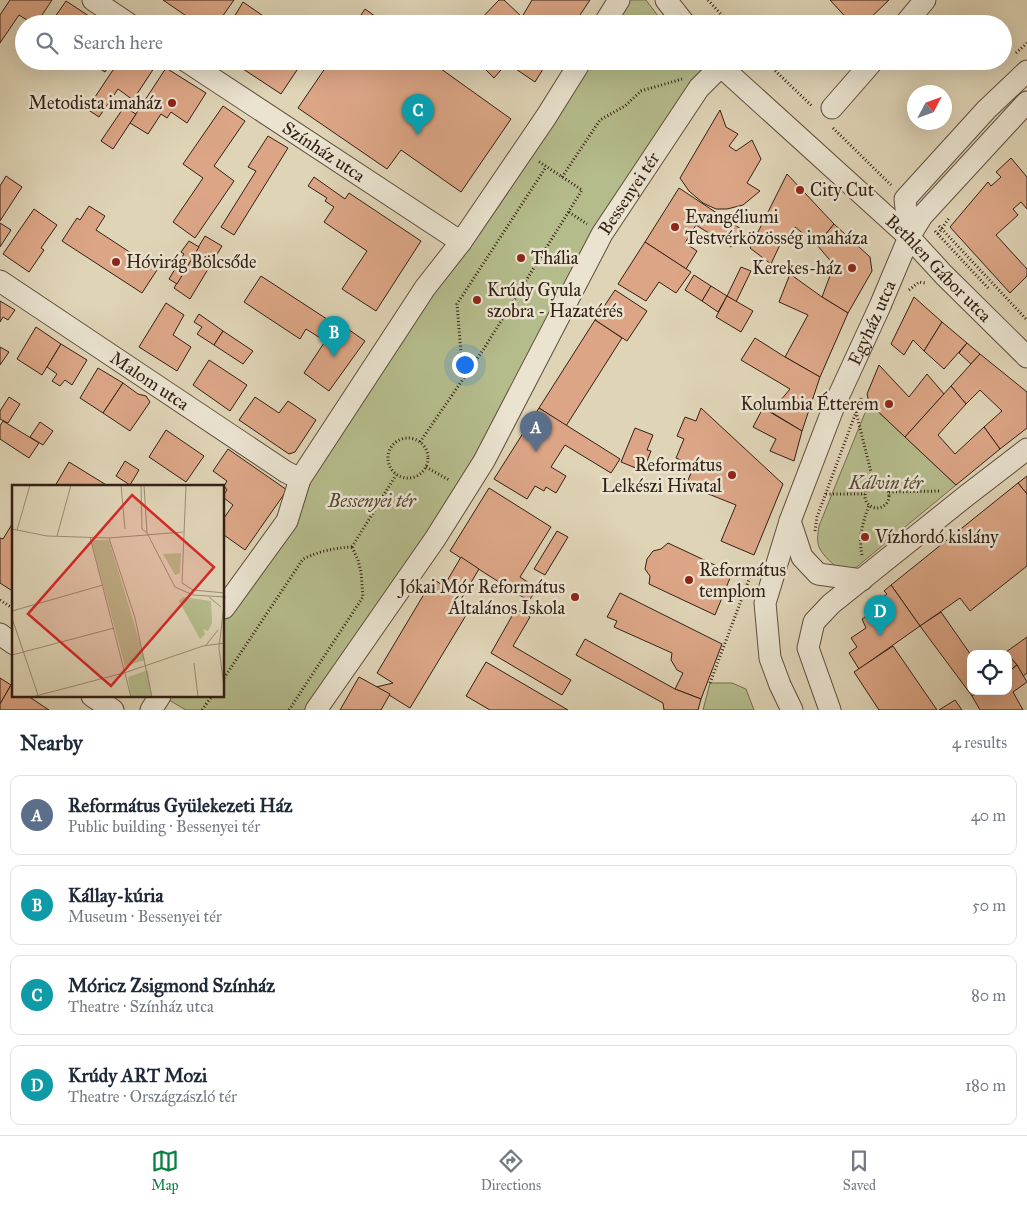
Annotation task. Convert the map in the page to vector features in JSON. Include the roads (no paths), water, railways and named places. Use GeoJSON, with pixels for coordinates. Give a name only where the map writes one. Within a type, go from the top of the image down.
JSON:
{"type":"FeatureCollection","features":[{"type":"Feature","properties":{"kind":"street"},"geometry":{"type":"LineString","coordinates":[[93,0],[116,15]]}},
{"type":"Feature","properties":{"kind":"street"},"geometry":{"type":"LineString","coordinates":[[610,15],[619,0]]}},
{"type":"Feature","properties":{"kind":"street"},"geometry":{"type":"LineString","coordinates":[[666,0],[678,15]]}},
{"type":"Feature","properties":{"kind":"street"},"geometry":{"type":"LineString","coordinates":[[912,15],[925,0]]}},
{"type":"Feature","properties":{"kind":"street","name":"Színház utca"},"geometry":{"type":"LineString","coordinates":[[200,70],[461,242]]}},
{"type":"Feature","properties":{"kind":"street"},"geometry":{"type":"LineString","coordinates":[[225,607],[287,521],[300,479],[425,288],[461,242],[575,70]]}},
{"type":"Feature","properties":{"kind":"street","name":"Bessenyei tér"},"geometry":{"type":"LineString","coordinates":[[316,710],[435,539],[484,461],[602,234],[712,70]]}},
{"type":"Feature","properties":{"kind":"street","name":"Bethlen Gábor utca"},"geometry":{"type":"LineString","coordinates":[[724,70],[909,237],[1027,357]]}},
{"type":"Feature","properties":{"kind":"street"},"geometry":{"type":"LineString","coordinates":[[832,108],[865,70]]}},
{"type":"Feature","properties":{"kind":"street","name":"Egyház utca"},"geometry":{"type":"LineString","coordinates":[[909,237],[905,199],[986,110],[1027,71]]}},
{"type":"Feature","properties":{"kind":"street","name":"Egyház utca"},"geometry":{"type":"LineString","coordinates":[[790,521],[834,406],[909,237],[929,219],[1027,102]]}},
{"type":"Feature","properties":{"kind":"street","name":"Malom utca"},"geometry":{"type":"LineString","coordinates":[[0,280],[300,479]]}},
{"type":"Feature","properties":{"kind":"street"},"geometry":{"type":"LineString","coordinates":[[830,710],[808,648],[814,622],[862,570],[957,494],[1027,449]]}},
{"type":"Feature","properties":{"kind":"street"},"geometry":{"type":"LineString","coordinates":[[790,521],[802,557],[818,574],[862,570]]}},
{"type":"Feature","properties":{"kind":"street"},"geometry":{"type":"LineString","coordinates":[[790,521],[765,603],[770,658],[792,710]]}},
{"type":"Feature","properties":{"kind":"street"},"geometry":{"type":"LineString","coordinates":[[0,634],[12,643]]}},
{"type":"Feature","properties":{"kind":"street"},"geometry":{"type":"LineString","coordinates":[[95,698],[113,710]]}},
{"type":"Feature","properties":{"kind":"street"},"geometry":{"type":"LineString","coordinates":[[151,710],[159,698]]}},
{"type":"Feature","properties":{"kind":"place","name":"Metodista imaház"},"geometry":{"type":"Point","coordinates":[172,103]}},
{"type":"Feature","properties":{"kind":"place","name":"Móricz Zsigmond Színház"},"geometry":{"type":"Point","coordinates":[418,135]}},
{"type":"Feature","properties":{"kind":"place","name":"City Cut"},"geometry":{"type":"Point","coordinates":[800,190]}},
{"type":"Feature","properties":{"kind":"place","name":"Evangéliumi Testvérközösség imaháza"},"geometry":{"type":"Point","coordinates":[675,227]}},
{"type":"Feature","properties":{"kind":"place","name":"Thália"},"geometry":{"type":"Point","coordinates":[521,258]}},
{"type":"Feature","properties":{"kind":"place","name":"Hóvirág Bölcsőde"},"geometry":{"type":"Point","coordinates":[116,262]}},
{"type":"Feature","properties":{"kind":"place","name":"Kerekes-ház"},"geometry":{"type":"Point","coordinates":[852,268]}},
{"type":"Feature","properties":{"kind":"place","name":"Krúdy Gyula szobra - Hazatérés"},"geometry":{"type":"Point","coordinates":[477,300]}},
{"type":"Feature","properties":{"kind":"place","name":"Kállay-kúria"},"geometry":{"type":"Point","coordinates":[334,357]}},
{"type":"Feature","properties":{"kind":"place","name":"Kolumbia Étterem"},"geometry":{"type":"Point","coordinates":[889,404]}},
{"type":"Feature","properties":{"kind":"place","name":"Református Gyülekezeti Ház"},"geometry":{"type":"Point","coordinates":[536,452]}},
{"type":"Feature","properties":{"kind":"place","name":"Református Lelkészi Hivatal"},"geometry":{"type":"Point","coordinates":[732,475]}},
{"type":"Feature","properties":{"kind":"place","name":"Vízhordó kislány"},"geometry":{"type":"Point","coordinates":[865,537]}},
{"type":"Feature","properties":{"kind":"place","name":"Református templom"},"geometry":{"type":"Point","coordinates":[689,580]}},
{"type":"Feature","properties":{"kind":"place","name":"Jókai Mór Református Általános Iskola"},"geometry":{"type":"Point","coordinates":[575,597]}},
{"type":"Feature","properties":{"kind":"place","name":"Krúdy ART Mozi"},"geometry":{"type":"Point","coordinates":[880,636]}},
{"type":"Feature","properties":{"kind":"park label","name":"Kálvin tér"},"geometry":{"type":"Point","coordinates":[886,483]}}]}
